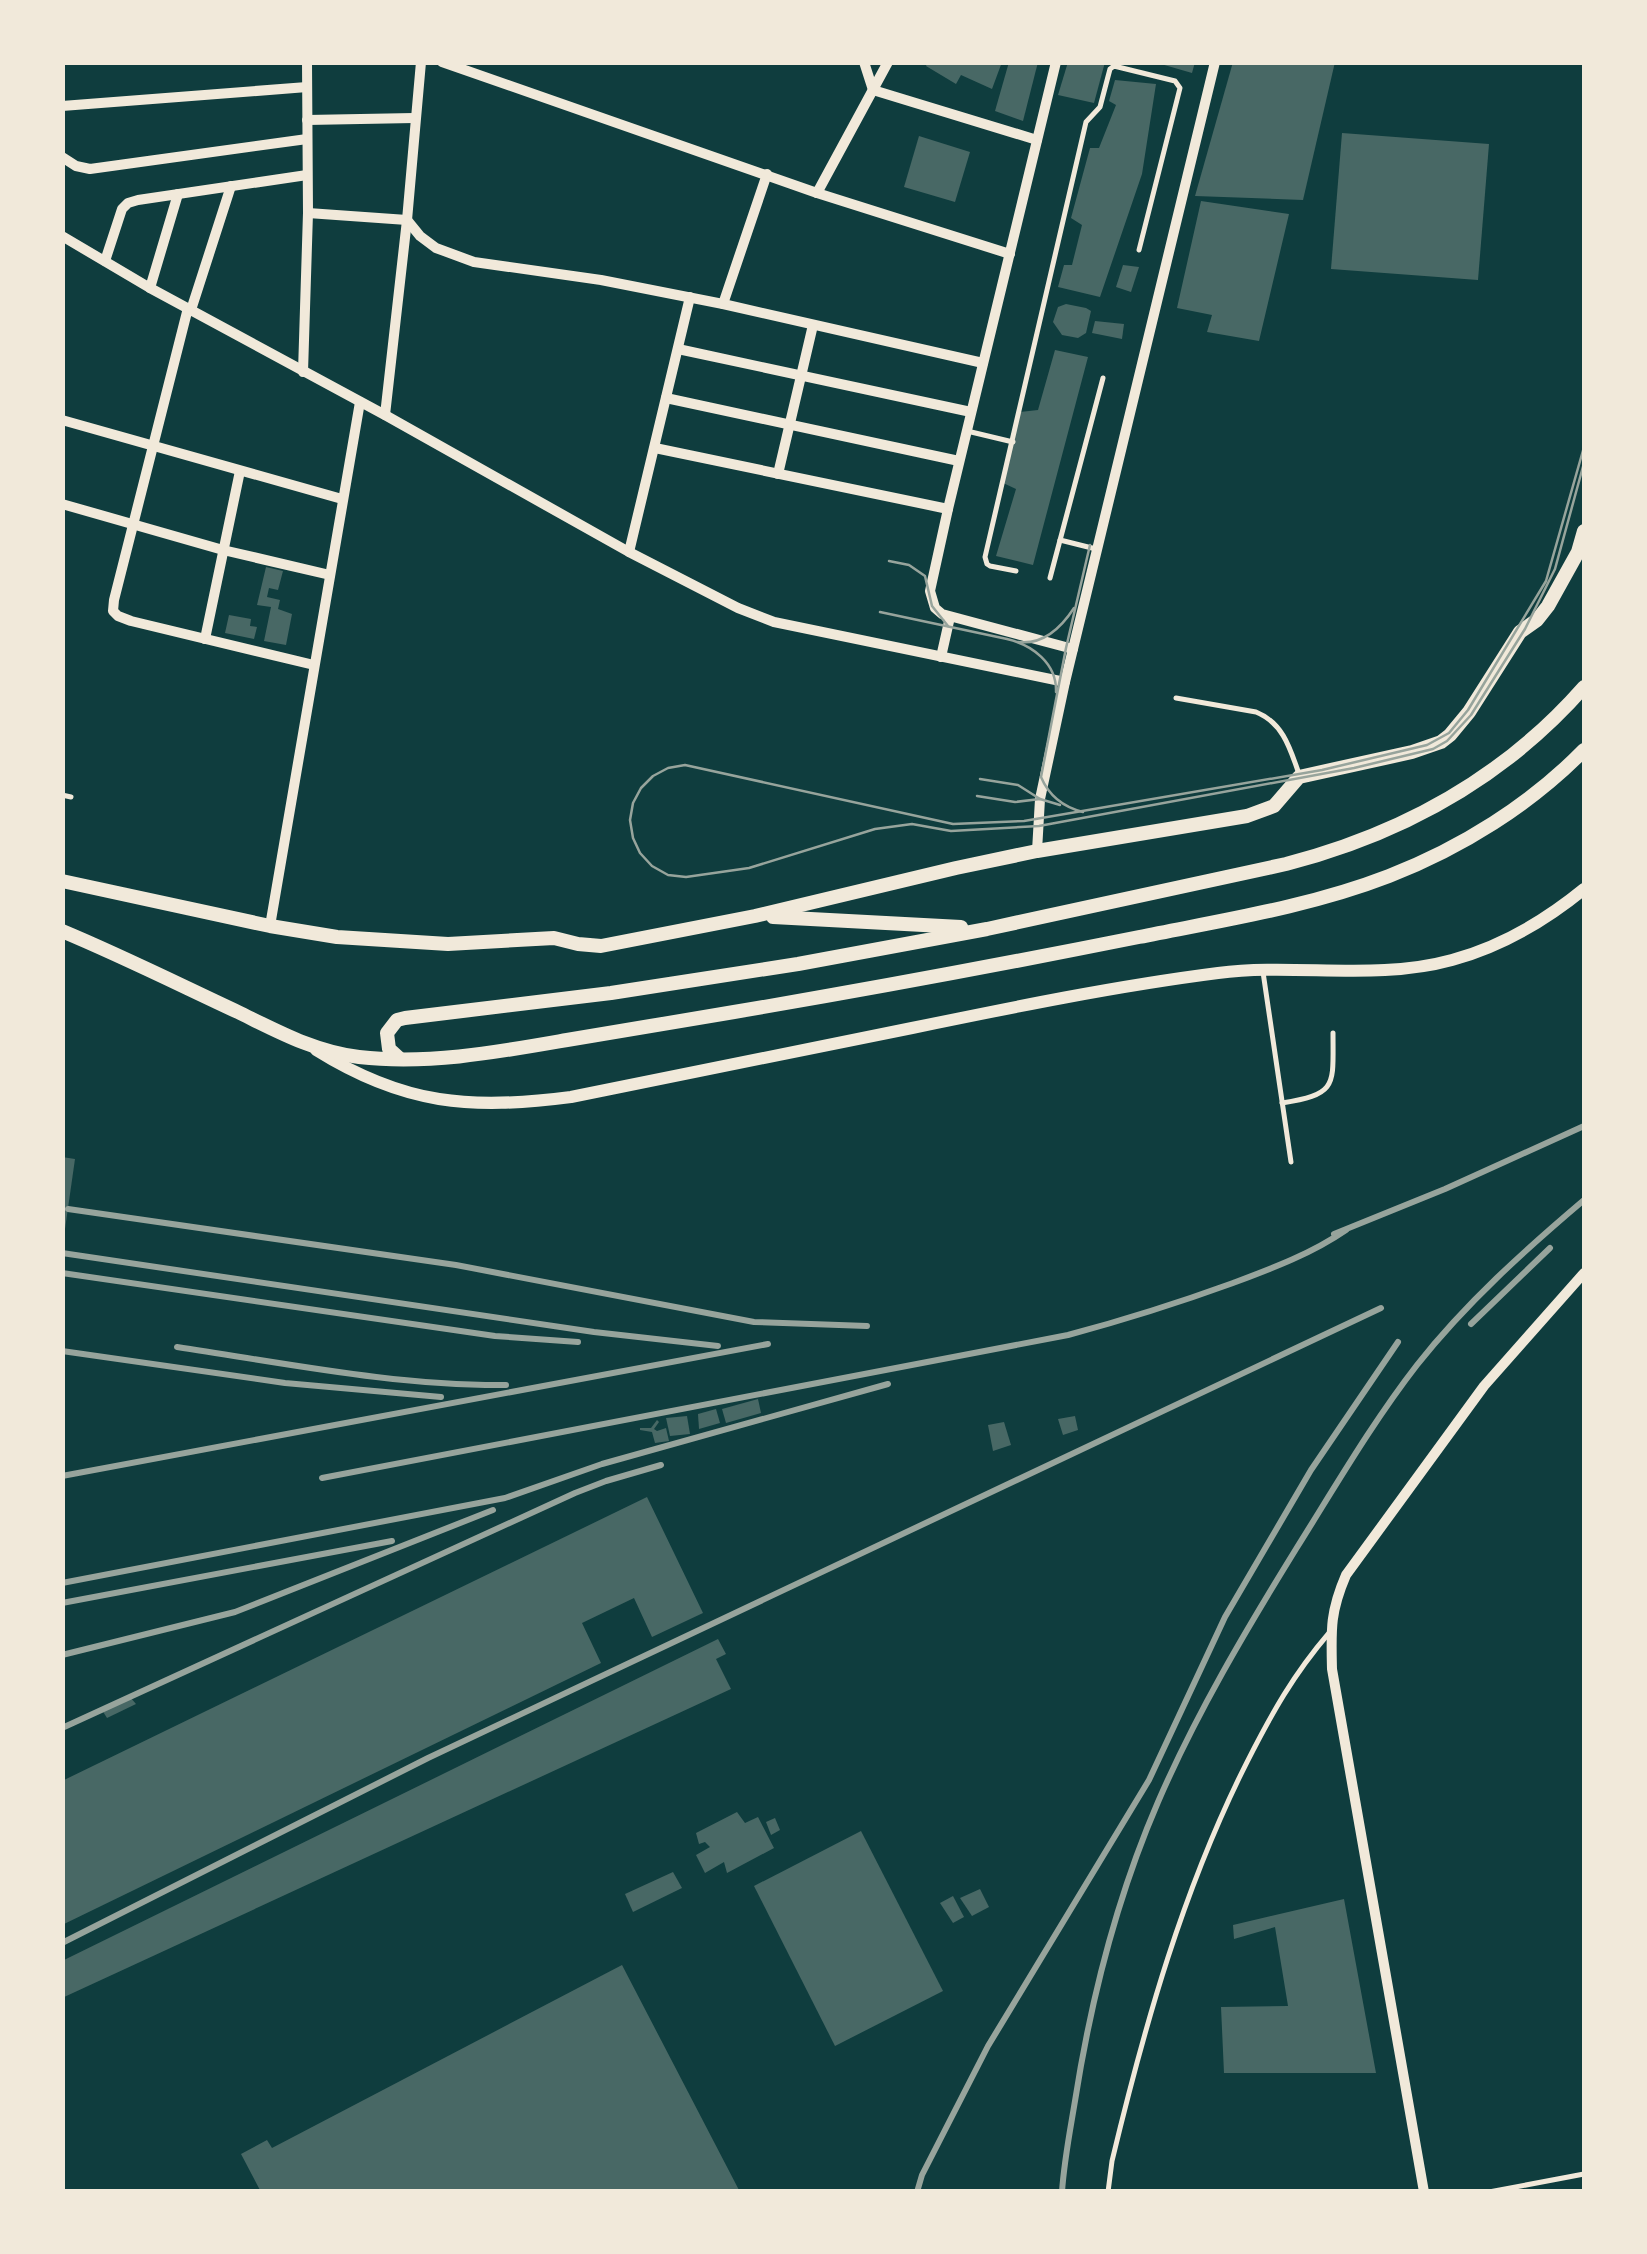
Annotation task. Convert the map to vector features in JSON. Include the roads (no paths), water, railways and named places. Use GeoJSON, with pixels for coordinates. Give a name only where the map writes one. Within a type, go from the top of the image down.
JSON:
{"type":"FeatureCollection","features":[{"type":"Feature","properties":{"kind":"main road"},"geometry":{"type":"LineString","coordinates":[[62,881],[270,926],[374,941],[448,944],[554,938],[602,946],[756,916],[1037,851],[1247,816],[1274,806],[1299,777],[1412,752],[1450,735],[1520,632],[1548,606],[1578,552],[1584,531]]}},
{"type":"Feature","properties":{"kind":"main road"},"geometry":{"type":"LineString","coordinates":[[402,1060],[389,1050],[386,1042],[390,1026],[405,1018],[798,964],[987,929],[1330,853],[1430,811],[1491,773],[1546,727],[1584,687]]}},
{"type":"Feature","properties":{"kind":"main road"},"geometry":{"type":"LineString","coordinates":[[62,931],[331,1052],[402,1060],[514,1050],[954,975],[1306,902],[1390,876],[1470,837],[1544,787],[1584,750]]}},
{"type":"Feature","properties":{"kind":"main road"},"geometry":{"type":"LineString","coordinates":[[756,916],[987,929]]}},
{"type":"Feature","properties":{"kind":"street"},"geometry":{"type":"LineString","coordinates":[[303,372],[308,214],[306,62]]}},
{"type":"Feature","properties":{"kind":"street"},"geometry":{"type":"LineString","coordinates":[[385,415],[420,62]]}},
{"type":"Feature","properties":{"kind":"street"},"geometry":{"type":"LineString","coordinates":[[442,62],[816,193],[1010,254]]}},
{"type":"Feature","properties":{"kind":"street"},"geometry":{"type":"LineString","coordinates":[[864,62],[874,90]]}},
{"type":"Feature","properties":{"kind":"street"},"geometry":{"type":"LineString","coordinates":[[816,193],[888,62]]}},
{"type":"Feature","properties":{"kind":"street"},"geometry":{"type":"LineString","coordinates":[[1056,62],[930,592],[935,608],[950,617],[1072,650]]}},
{"type":"Feature","properties":{"kind":"street"},"geometry":{"type":"LineString","coordinates":[[1037,851],[1040,799],[1072,650],[1215,62]]}},
{"type":"Feature","properties":{"kind":"street"},"geometry":{"type":"LineString","coordinates":[[62,106],[306,86]]}},
{"type":"Feature","properties":{"kind":"street"},"geometry":{"type":"LineString","coordinates":[[874,90],[1037,140]]}},
{"type":"Feature","properties":{"kind":"street"},"geometry":{"type":"LineString","coordinates":[[307,120],[414,118]]}},
{"type":"Feature","properties":{"kind":"street"},"geometry":{"type":"LineString","coordinates":[[62,156],[76,166],[90,169],[307,139]]}},
{"type":"Feature","properties":{"kind":"street"},"geometry":{"type":"LineString","coordinates":[[724,304],[767,174]]}},
{"type":"Feature","properties":{"kind":"street"},"geometry":{"type":"LineString","coordinates":[[104,261],[122,209],[128,203],[308,175]]}},
{"type":"Feature","properties":{"kind":"street"},"geometry":{"type":"LineString","coordinates":[[231,186],[190,309],[113,611],[132,621],[314,665]]}},
{"type":"Feature","properties":{"kind":"street"},"geometry":{"type":"LineString","coordinates":[[150,288],[178,194]]}},
{"type":"Feature","properties":{"kind":"street"},"geometry":{"type":"LineString","coordinates":[[308,214],[407,220],[436,248],[474,262],[601,280],[724,304],[983,363]]}},
{"type":"Feature","properties":{"kind":"street"},"geometry":{"type":"LineString","coordinates":[[62,236],[150,288],[738,608],[774,622],[1065,682]]}},
{"type":"Feature","properties":{"kind":"street"},"geometry":{"type":"LineString","coordinates":[[630,552],[690,298]]}},
{"type":"Feature","properties":{"kind":"street"},"geometry":{"type":"LineString","coordinates":[[778,474],[813,325]]}},
{"type":"Feature","properties":{"kind":"street"},"geometry":{"type":"LineString","coordinates":[[678,350],[972,412]]}},
{"type":"Feature","properties":{"kind":"street"},"geometry":{"type":"LineString","coordinates":[[666,398],[959,461]]}},
{"type":"Feature","properties":{"kind":"street"},"geometry":{"type":"LineString","coordinates":[[270,926],[360,402]]}},
{"type":"Feature","properties":{"kind":"street"},"geometry":{"type":"LineString","coordinates":[[62,420],[342,499]]}},
{"type":"Feature","properties":{"kind":"street"},"geometry":{"type":"LineString","coordinates":[[655,448],[948,510]]}},
{"type":"Feature","properties":{"kind":"street"},"geometry":{"type":"LineString","coordinates":[[204,639],[240,471]]}},
{"type":"Feature","properties":{"kind":"street"},"geometry":{"type":"LineString","coordinates":[[62,504],[223,550],[330,575]]}},
{"type":"Feature","properties":{"kind":"street"},"geometry":{"type":"LineString","coordinates":[[942,657],[950,617]]}},
{"type":"Feature","properties":{"kind":"street"},"geometry":{"type":"LineString","coordinates":[[306,1044],[360,1075],[404,1092],[449,1102],[508,1104],[571,1097],[1016,1006],[1219,972],[1393,970],[1451,960],[1506,940],[1562,907],[1584,889]]}},
{"type":"Feature","properties":{"kind":"street"},"geometry":{"type":"LineString","coordinates":[[1424,2192],[1332,1670],[1335,1600],[1346,1575],[1484,1386],[1584,1273]]}},
{"type":"Feature","properties":{"kind":"lane"},"geometry":{"type":"LineString","coordinates":[[1016,571],[990,566],[985,560],[1086,122],[1100,107],[1114,66],[1174,80],[1180,88],[1139,250]]}},
{"type":"Feature","properties":{"kind":"lane"},"geometry":{"type":"LineString","coordinates":[[1050,578],[1103,378]]}},
{"type":"Feature","properties":{"kind":"lane"},"geometry":{"type":"LineString","coordinates":[[967,431],[1012,442]]}},
{"type":"Feature","properties":{"kind":"lane"},"geometry":{"type":"LineString","coordinates":[[1060,540],[1098,550]]}},
{"type":"Feature","properties":{"kind":"lane"},"geometry":{"type":"LineString","coordinates":[[1176,698],[1256,712],[1274,721],[1286,737],[1299,777]]}},
{"type":"Feature","properties":{"kind":"lane"},"geometry":{"type":"LineString","coordinates":[[62,795],[71,797]]}},
{"type":"Feature","properties":{"kind":"lane"},"geometry":{"type":"LineString","coordinates":[[1262,969],[1291,1162]]}},
{"type":"Feature","properties":{"kind":"lane"},"geometry":{"type":"LineString","coordinates":[[1282,1103],[1314,1098],[1325,1090],[1333,1075],[1333,1033]]}},
{"type":"Feature","properties":{"kind":"lane"},"geometry":{"type":"LineString","coordinates":[[1108,2192],[1115,2149],[1160,1976],[1208,1844],[1278,1700],[1331,1631]]}},
{"type":"Feature","properties":{"kind":"lane"},"geometry":{"type":"LineString","coordinates":[[1489,2192],[1584,2174]]}},
{"type":"Feature","properties":{"kind":"tram line"},"geometry":{"type":"LineString","coordinates":[[1584,447],[1546,581],[1468,710],[1449,733],[1427,745],[1322,770],[1024,821],[953,824],[685,765],[668,768],[641,788],[630,820],[633,838],[652,866],[668,875],[686,877],[749,868],[875,829],[912,824],[951,831],[1039,826],[1354,768],[1433,749],[1447,741],[1471,715],[1525,629],[1555,569],[1584,463]]}},
{"type":"Feature","properties":{"kind":"tram line"},"geometry":{"type":"LineString","coordinates":[[1083,812],[1058,800],[1041,777],[1090,545]]}},
{"type":"Feature","properties":{"kind":"tram line"},"geometry":{"type":"LineString","coordinates":[[889,561],[909,565],[925,576],[932,606],[948,626]]}},
{"type":"Feature","properties":{"kind":"tram line"},"geometry":{"type":"LineString","coordinates":[[1018,642],[1035,641],[1050,634],[1074,608]]}},
{"type":"Feature","properties":{"kind":"tram line"},"geometry":{"type":"LineString","coordinates":[[880,612],[1025,646],[1048,664],[1056,692]]}},
{"type":"Feature","properties":{"kind":"tram line"},"geometry":{"type":"LineString","coordinates":[[980,779],[1018,785],[1040,799]]}},
{"type":"Feature","properties":{"kind":"tram line"},"geometry":{"type":"LineString","coordinates":[[977,796],[1015,802],[1040,799],[1060,805]]}},
{"type":"Feature","properties":{"kind":"railway"},"geometry":{"type":"LineString","coordinates":[[1334,1234],[1584,1126]]}},
{"type":"Feature","properties":{"kind":"railway"},"geometry":{"type":"LineString","coordinates":[[1062,2192],[1089,2025],[1118,1911],[1158,1802],[1205,1705],[1340,1479],[1417,1365],[1497,1278],[1584,1200]]}},
{"type":"Feature","properties":{"kind":"railway"},"geometry":{"type":"LineString","coordinates":[[68,1209],[456,1265],[754,1322],[867,1326]]}},
{"type":"Feature","properties":{"kind":"railway"},"geometry":{"type":"LineString","coordinates":[[322,1478],[1068,1335],[1248,1277],[1305,1253],[1346,1230]]}},
{"type":"Feature","properties":{"kind":"railway"},"geometry":{"type":"LineString","coordinates":[[1471,1324],[1550,1248]]}},
{"type":"Feature","properties":{"kind":"railway"},"geometry":{"type":"LineString","coordinates":[[62,1253],[594,1332],[718,1346]]}},
{"type":"Feature","properties":{"kind":"railway"},"geometry":{"type":"LineString","coordinates":[[62,1273],[495,1336],[578,1342]]}},
{"type":"Feature","properties":{"kind":"railway"},"geometry":{"type":"LineString","coordinates":[[62,1943],[428,1758],[1381,1308]]}},
{"type":"Feature","properties":{"kind":"railway"},"geometry":{"type":"LineString","coordinates":[[917,2192],[988,2046],[1149,1780],[1225,1617],[1311,1470],[1398,1342]]}},
{"type":"Feature","properties":{"kind":"railway"},"geometry":{"type":"LineString","coordinates":[[62,1476],[768,1344]]}},
{"type":"Feature","properties":{"kind":"railway"},"geometry":{"type":"LineString","coordinates":[[177,1347],[382,1378],[506,1385]]}},
{"type":"Feature","properties":{"kind":"railway"},"geometry":{"type":"LineString","coordinates":[[62,1351],[285,1383],[441,1397]]}},
{"type":"Feature","properties":{"kind":"railway"},"geometry":{"type":"LineString","coordinates":[[62,1583],[505,1498],[602,1464],[888,1384]]}},
{"type":"Feature","properties":{"kind":"railway"},"geometry":{"type":"LineString","coordinates":[[62,1728],[575,1493],[661,1465]]}},
{"type":"Feature","properties":{"kind":"railway"},"geometry":{"type":"LineString","coordinates":[[62,1655],[235,1612],[493,1510]]}},
{"type":"Feature","properties":{"kind":"railway"},"geometry":{"type":"LineString","coordinates":[[62,1603],[392,1541]]}}]}
